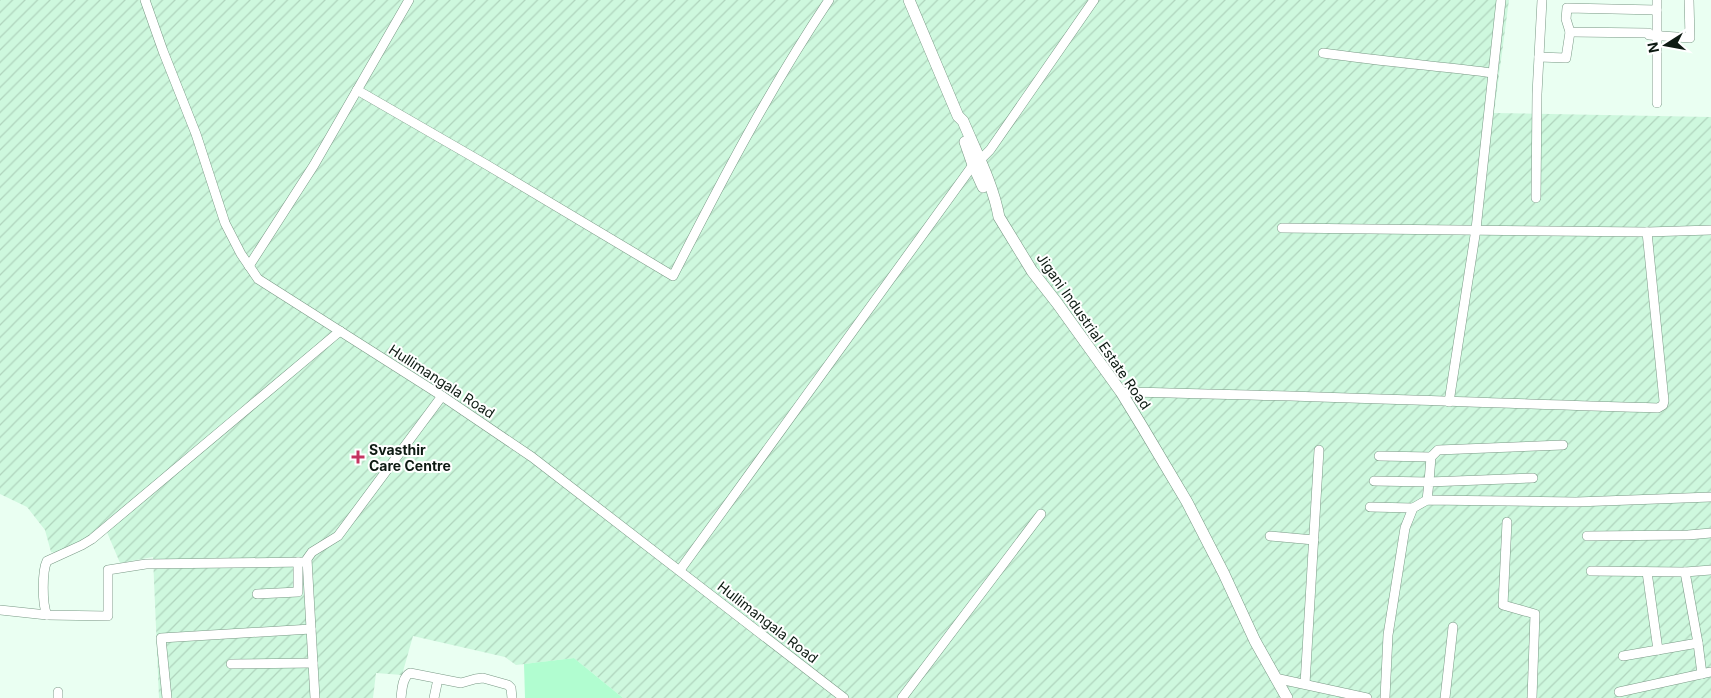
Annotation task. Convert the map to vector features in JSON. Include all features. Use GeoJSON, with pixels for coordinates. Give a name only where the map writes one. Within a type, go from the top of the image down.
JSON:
{"type":"FeatureCollection","features":[{"type":"Feature","properties":{"kind":"main road","name":"Jigani Industrial Estate Road"},"geometry":{"type":"LineString","coordinates":[[909,0],[958,116],[959,126],[976,162],[993,208],[1032,271],[1121,392],[1187,502],[1224,574],[1255,641],[1287,698]]}},
{"type":"Feature","properties":{"kind":"street","name":"Hullimangala Road"},"geometry":{"type":"LineString","coordinates":[[145,0],[162,51],[196,134],[225,222],[258,279],[442,396],[532,457],[844,698]]}},
{"type":"Feature","properties":{"kind":"street"},"geometry":{"type":"LineString","coordinates":[[249,266],[314,165],[409,0]]}},
{"type":"Feature","properties":{"kind":"street"},"geometry":{"type":"LineString","coordinates":[[357,90],[673,276],[742,142],[829,0]]}},
{"type":"Feature","properties":{"kind":"street"},"geometry":{"type":"LineString","coordinates":[[680,570],[976,162],[990,150],[1001,135],[1094,0]]}},
{"type":"Feature","properties":{"kind":"street"},"geometry":{"type":"LineString","coordinates":[[1449,402],[1476,229],[1501,0]]}},
{"type":"Feature","properties":{"kind":"street"},"geometry":{"type":"LineString","coordinates":[[1536,198],[1542,0]]}},
{"type":"Feature","properties":{"kind":"street"},"geometry":{"type":"LineString","coordinates":[[1657,0],[1657,103]]}},
{"type":"Feature","properties":{"kind":"street"},"geometry":{"type":"LineString","coordinates":[[1570,32],[1649,33],[1649,35],[1690,38],[1689,0]]}},
{"type":"Feature","properties":{"kind":"street"},"geometry":{"type":"LineString","coordinates":[[1539,57],[1566,58],[1570,32],[1566,19],[1567,8],[1657,10]]}},
{"type":"Feature","properties":{"kind":"street"},"geometry":{"type":"LineString","coordinates":[[1322,53],[1493,73]]}},
{"type":"Feature","properties":{"kind":"street"},"geometry":{"type":"LineString","coordinates":[[1282,228],[1647,232],[1711,230]]}},
{"type":"Feature","properties":{"kind":"street"},"geometry":{"type":"LineString","coordinates":[[1121,392],[1250,394],[1658,408],[1663,405],[1664,401],[1647,232]]}},
{"type":"Feature","properties":{"kind":"street"},"geometry":{"type":"LineString","coordinates":[[47,614],[44,606],[45,567],[47,561],[92,538],[340,331]]}},
{"type":"Feature","properties":{"kind":"street"},"geometry":{"type":"LineString","coordinates":[[257,594],[298,592],[302,562],[312,552],[338,536],[442,396]]}},
{"type":"Feature","properties":{"kind":"street"},"geometry":{"type":"LineString","coordinates":[[1427,500],[1431,457],[1438,450],[1563,445]]}},
{"type":"Feature","properties":{"kind":"street"},"geometry":{"type":"LineString","coordinates":[[1305,684],[1320,450]]}},
{"type":"Feature","properties":{"kind":"street"},"geometry":{"type":"LineString","coordinates":[[1379,456],[1431,457]]}},
{"type":"Feature","properties":{"kind":"street"},"geometry":{"type":"LineString","coordinates":[[1374,481],[1428,482],[1533,478]]}},
{"type":"Feature","properties":{"kind":"street"},"geometry":{"type":"LineString","coordinates":[[1370,507],[1413,508],[1427,500],[1576,502],[1711,498]]}},
{"type":"Feature","properties":{"kind":"street"},"geometry":{"type":"LineString","coordinates":[[1385,698],[1388,635],[1404,528],[1413,508]]}},
{"type":"Feature","properties":{"kind":"street"},"geometry":{"type":"LineString","coordinates":[[902,698],[1040,514]]}},
{"type":"Feature","properties":{"kind":"street"},"geometry":{"type":"LineString","coordinates":[[1507,522],[1503,605],[1535,614],[1532,698]]}},
{"type":"Feature","properties":{"kind":"street"},"geometry":{"type":"LineString","coordinates":[[1587,536],[1711,533]]}},
{"type":"Feature","properties":{"kind":"street"},"geometry":{"type":"LineString","coordinates":[[1270,536],[1314,540]]}},
{"type":"Feature","properties":{"kind":"street"},"geometry":{"type":"LineString","coordinates":[[0,610],[108,616],[108,570],[146,564],[302,562]]}},
{"type":"Feature","properties":{"kind":"street"},"geometry":{"type":"LineString","coordinates":[[302,562],[311,630],[315,698]]}},
{"type":"Feature","properties":{"kind":"street"},"geometry":{"type":"LineString","coordinates":[[1591,572],[1685,572],[1711,570]]}},
{"type":"Feature","properties":{"kind":"street"},"geometry":{"type":"LineString","coordinates":[[1647,572],[1658,650]]}},
{"type":"Feature","properties":{"kind":"street"},"geometry":{"type":"LineString","coordinates":[[1619,692],[1706,673],[1698,642],[1685,572]]}},
{"type":"Feature","properties":{"kind":"street"},"geometry":{"type":"LineString","coordinates":[[1445,698],[1452,627]]}},
{"type":"Feature","properties":{"kind":"street"},"geometry":{"type":"LineString","coordinates":[[167,698],[161,638],[311,630]]}},
{"type":"Feature","properties":{"kind":"street"},"geometry":{"type":"LineString","coordinates":[[1623,656],[1698,642]]}},
{"type":"Feature","properties":{"kind":"street"},"geometry":{"type":"LineString","coordinates":[[231,664],[313,663]]}},
{"type":"Feature","properties":{"kind":"street"},"geometry":{"type":"LineString","coordinates":[[401,698],[405,678],[410,673],[464,683],[483,678],[508,685],[511,688],[512,698]]}},
{"type":"Feature","properties":{"kind":"street"},"geometry":{"type":"LineString","coordinates":[[1275,678],[1367,698]]}},
{"type":"Feature","properties":{"kind":"street"},"geometry":{"type":"LineString","coordinates":[[434,698],[438,679]]}},
{"type":"Feature","properties":{"kind":"shaded area"},"geometry":{"type":"Polygon","coordinates":[[[0,0],[1509,0],[1494,113],[1711,117],[1711,698],[623,698],[574,658],[516,665],[505,657],[413,636],[402,675],[376,673],[373,698],[159,698],[153,557],[120,563],[104,525],[66,555],[51,552],[45,530],[27,507],[0,494],[0,0]]]}},
{"type":"Feature","properties":{"kind":"green space"},"geometry":{"type":"Polygon","coordinates":[[[574,658],[623,698],[525,698],[524,664],[574,658]]]}},
{"type":"Feature","properties":{"kind":"place","name":"Svasthir Care Centre"},"geometry":{"type":"Point","coordinates":[358,457]}}]}
